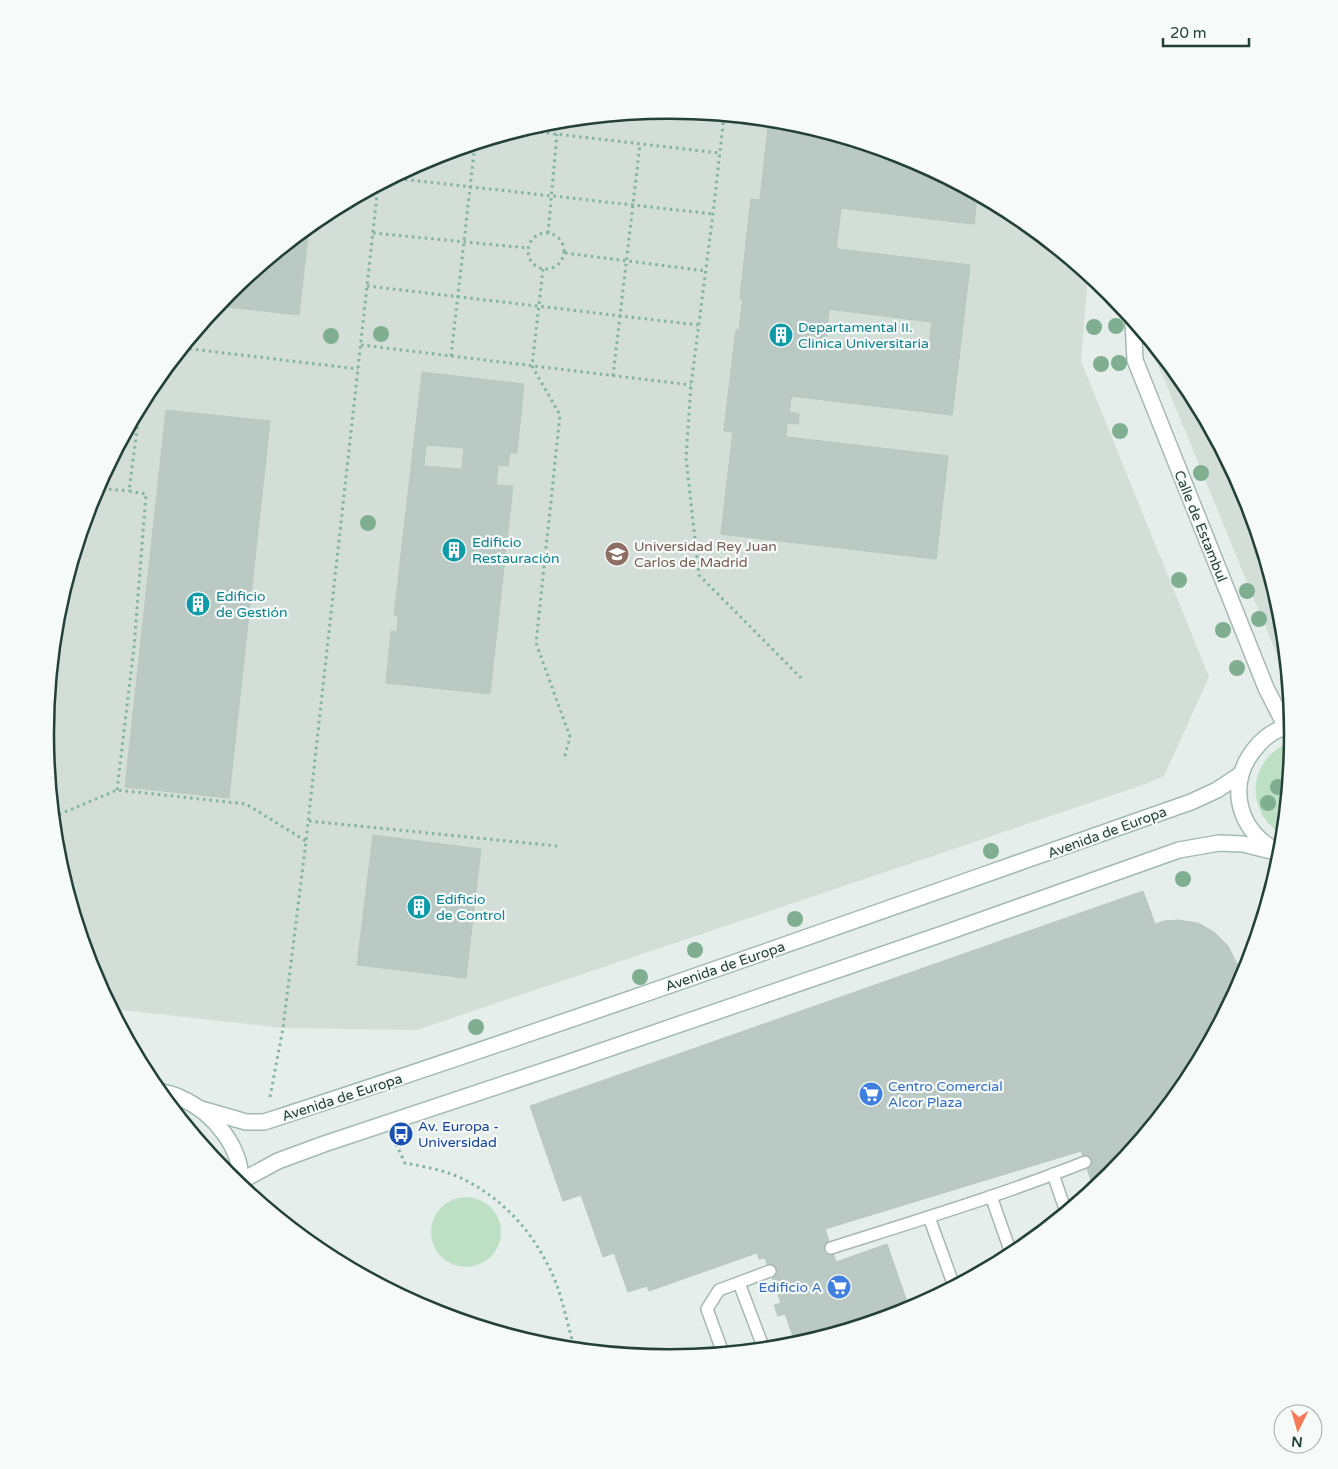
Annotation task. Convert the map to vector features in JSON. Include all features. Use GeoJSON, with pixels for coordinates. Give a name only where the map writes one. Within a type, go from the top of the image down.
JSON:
{"type":"FeatureCollection","features":[{"type":"Feature","properties":{"kind":"street","name":"Calle de Estambul"},"geometry":{"type":"LineString","coordinates":[[1134,331],[1135,360],[1266,688],[1284,717]]}},
{"type":"Feature","properties":{"kind":"street"},"geometry":{"type":"LineString","coordinates":[[1273,849],[1263,843],[1250,829],[1242,812],[1238,793],[1241,774],[1250,753],[1266,737],[1284,728]]}},
{"type":"Feature","properties":{"kind":"street","name":"Avenida de Europa"},"geometry":{"type":"LineString","coordinates":[[201,1109],[246,1122],[264,1122],[412,1074],[936,893],[1191,802],[1217,790],[1241,774]]}},
{"type":"Feature","properties":{"kind":"street"},"geometry":{"type":"LineString","coordinates":[[246,1181],[278,1162],[324,1144],[570,1062],[1179,850],[1219,842],[1243,844],[1273,851]]}},
{"type":"Feature","properties":{"kind":"street"},"geometry":{"type":"LineString","coordinates":[[170,1094],[180,1097],[201,1109],[221,1129],[235,1153],[239,1175]]}},
{"type":"Feature","properties":{"kind":"lane"},"geometry":{"type":"LineString","coordinates":[[831,1248],[929,1217],[1085,1162]]}},
{"type":"Feature","properties":{"kind":"lane"},"geometry":{"type":"LineString","coordinates":[[1054,1174],[1064,1206]]}},
{"type":"Feature","properties":{"kind":"lane"},"geometry":{"type":"LineString","coordinates":[[991,1196],[1009,1247]]}},
{"type":"Feature","properties":{"kind":"lane"},"geometry":{"type":"LineString","coordinates":[[929,1217],[952,1280]]}},
{"type":"Feature","properties":{"kind":"lane"},"geometry":{"type":"LineString","coordinates":[[721,1347],[707,1309],[719,1290],[770,1272]]}},
{"type":"Feature","properties":{"kind":"lane"},"geometry":{"type":"LineString","coordinates":[[739,1283],[761,1342]]}},
{"type":"Feature","properties":{"kind":"path"},"geometry":{"type":"LineString","coordinates":[[723,122],[691,385],[686,458],[699,574],[801,678]]}},
{"type":"Feature","properties":{"kind":"path"},"geometry":{"type":"LineString","coordinates":[[543,132],[720,153]]}},
{"type":"Feature","properties":{"kind":"path"},"geometry":{"type":"LineString","coordinates":[[548,233],[557,134]]}},
{"type":"Feature","properties":{"kind":"path"},"geometry":{"type":"LineString","coordinates":[[613,376],[640,144]]}},
{"type":"Feature","properties":{"kind":"path"},"geometry":{"type":"LineString","coordinates":[[451,356],[474,151]]}},
{"type":"Feature","properties":{"kind":"path"},"geometry":{"type":"LineString","coordinates":[[405,179],[713,214]]}},
{"type":"Feature","properties":{"kind":"path"},"geometry":{"type":"LineString","coordinates":[[264,1122],[283,1028],[306,841],[377,194]]}},
{"type":"Feature","properties":{"kind":"path"},"geometry":{"type":"LineString","coordinates":[[372,233],[528,248]]}},
{"type":"Feature","properties":{"kind":"path"},"geometry":{"type":"LineString","coordinates":[[542,233],[548,233],[559,237],[565,254],[559,264],[543,269],[533,264],[528,254],[528,248],[533,239],[542,233]]}},
{"type":"Feature","properties":{"kind":"path"},"geometry":{"type":"LineString","coordinates":[[565,254],[706,271]]}},
{"type":"Feature","properties":{"kind":"path"},"geometry":{"type":"LineString","coordinates":[[543,269],[532,366],[560,415],[536,643],[570,737],[564,759]]}},
{"type":"Feature","properties":{"kind":"path"},"geometry":{"type":"LineString","coordinates":[[367,286],[698,325]]}},
{"type":"Feature","properties":{"kind":"path"},"geometry":{"type":"LineString","coordinates":[[360,345],[691,385]]}},
{"type":"Feature","properties":{"kind":"path"},"geometry":{"type":"LineString","coordinates":[[190,349],[358,369]]}},
{"type":"Feature","properties":{"kind":"path"},"geometry":{"type":"LineString","coordinates":[[130,491],[138,424]]}},
{"type":"Feature","properties":{"kind":"path"},"geometry":{"type":"LineString","coordinates":[[105,489],[146,494],[134,647],[117,790]]}},
{"type":"Feature","properties":{"kind":"path"},"geometry":{"type":"LineString","coordinates":[[59,814],[117,790],[246,804],[306,841]]}},
{"type":"Feature","properties":{"kind":"path"},"geometry":{"type":"LineString","coordinates":[[308,821],[557,846]]}},
{"type":"Feature","properties":{"kind":"path"},"geometry":{"type":"LineString","coordinates":[[396,1144],[405,1162],[466,1180],[497,1200],[525,1228],[546,1259],[557,1285],[574,1342]]}},
{"type":"Feature","properties":{"kind":"shaded area","name":"Universidad Rey Juan Carlos de Madrid"},"geometry":{"type":"Polygon","coordinates":[[[669,119],[749,125],[789,131],[828,140],[904,166],[977,202],[1011,223],[1044,246],[1087,283],[1081,361],[1209,677],[1164,776],[1137,787],[417,1030],[283,1028],[118,1010],[86,932],[75,894],[59,815],[55,775],[55,694],[59,654],[75,575],[86,537],[101,499],[117,462],[157,393],[206,329],[263,272],[294,246],[361,202],[434,166],[471,152],[549,131],[629,121],[669,119]]]}},
{"type":"Feature","properties":{"kind":"shaded area"},"geometry":{"type":"Polygon","coordinates":[[[1155,358],[1181,393],[1202,427],[1221,462],[1237,499],[1252,537],[1263,575],[1280,662],[1155,358]]]}},
{"type":"Feature","properties":{"kind":"green space"},"geometry":{"type":"Polygon","coordinates":[[[1284,746],[1283,775],[1276,830],[1266,820],[1261,812],[1257,802],[1256,791],[1259,770],[1267,758],[1284,746]]]}},
{"type":"Feature","properties":{"kind":"green space"},"geometry":{"type":"Polygon","coordinates":[[[466,1197],[479,1200],[491,1207],[498,1219],[501,1232],[498,1245],[491,1257],[479,1264],[466,1267],[453,1264],[441,1257],[434,1245],[431,1232],[434,1219],[441,1207],[453,1200],[466,1197]]]}},
{"type":"Feature","properties":{"kind":"building","name":"Departamental II. Clinica Universitaria"},"geometry":{"type":"Polygon","coordinates":[[[768,128],[828,140],[848,146],[848,149],[867,152],[904,166],[976,202],[974,224],[841,208],[836,249],[970,265],[952,415],[791,396],[789,412],[799,414],[798,424],[787,423],[786,437],[948,456],[936,559],[721,534],[733,432],[724,431],[736,330],[739,330],[743,299],[740,299],[751,199],[760,200],[768,128]],[[829,309],[826,340],[929,350],[932,322],[829,309]]]}},
{"type":"Feature","properties":{"kind":"building","name":"Departamental II. Clinica Universitaria"},"geometry":{"type":"Polygon","coordinates":[[[768,128],[828,140],[848,146],[848,149],[867,152],[904,166],[976,202],[974,224],[841,208],[836,249],[970,265],[952,415],[791,396],[789,412],[799,414],[798,424],[787,423],[786,437],[948,456],[936,559],[721,534],[733,432],[724,431],[736,330],[739,330],[743,299],[740,299],[751,199],[760,200],[768,128]],[[829,309],[826,340],[929,350],[932,322],[829,309]]]}},
{"type":"Feature","properties":{"kind":"building"},"geometry":{"type":"Polygon","coordinates":[[[308,236],[299,315],[227,307],[263,272],[308,236]]]}},
{"type":"Feature","properties":{"kind":"building","name":"Edificio Restauración"},"geometry":{"type":"Polygon","coordinates":[[[422,372],[524,384],[517,453],[510,453],[508,466],[498,465],[496,485],[513,486],[490,694],[386,683],[391,631],[397,632],[398,615],[394,615],[422,372]],[[426,445],[424,466],[462,469],[464,448],[426,445]]]}},
{"type":"Feature","properties":{"kind":"building","name":"Edificio de Gestión"},"geometry":{"type":"Polygon","coordinates":[[[166,410],[270,421],[229,798],[125,787],[166,410]]]}},
{"type":"Feature","properties":{"kind":"building","name":"Edificio de Control"},"geometry":{"type":"Polygon","coordinates":[[[373,835],[481,849],[466,978],[357,965],[373,835]]]}},
{"type":"Feature","properties":{"kind":"building","name":"Centro Comercial Alcor Plaza"},"geometry":{"type":"Polygon","coordinates":[[[1143,891],[1155,924],[1178,920],[1198,923],[1214,932],[1228,946],[1237,964],[1240,963],[1221,1007],[1202,1042],[1181,1076],[1140,1130],[1081,1151],[825,1229],[649,1291],[647,1286],[628,1292],[614,1253],[603,1257],[581,1195],[563,1201],[530,1106],[1143,891]]]}},
{"type":"Feature","properties":{"kind":"building"},"geometry":{"type":"Polygon","coordinates":[[[1140,1130],[1091,1182],[1081,1151],[1140,1130]]]}},
{"type":"Feature","properties":{"kind":"building","name":"Edificio A"},"geometry":{"type":"Polygon","coordinates":[[[825,1229],[836,1262],[887,1244],[907,1302],[867,1317],[793,1337],[785,1314],[778,1316],[774,1305],[781,1303],[765,1258],[759,1259],[757,1252],[825,1229]]]}},
{"type":"Feature","properties":{"kind":"place","name":"Departamental II. Clinica Universitaria"},"geometry":{"type":"Point","coordinates":[781,335]}},
{"type":"Feature","properties":{"kind":"place","name":"Edificio Restauración"},"geometry":{"type":"Point","coordinates":[454,550]}},
{"type":"Feature","properties":{"kind":"place","name":"Universidad Rey Juan Carlos de Madrid"},"geometry":{"type":"Point","coordinates":[617,554]}},
{"type":"Feature","properties":{"kind":"place","name":"Edificio de Gestión"},"geometry":{"type":"Point","coordinates":[198,604]}},
{"type":"Feature","properties":{"kind":"place","name":"Edificio de Control"},"geometry":{"type":"Point","coordinates":[419,907]}},
{"type":"Feature","properties":{"kind":"place","name":"Centro Comercial Alcor Plaza"},"geometry":{"type":"Point","coordinates":[871,1094]}},
{"type":"Feature","properties":{"kind":"place","name":"Av. Europa - Universidad"},"geometry":{"type":"Point","coordinates":[401,1134]}},
{"type":"Feature","properties":{"kind":"place","name":"Edificio A"},"geometry":{"type":"Point","coordinates":[839,1287]}}]}
